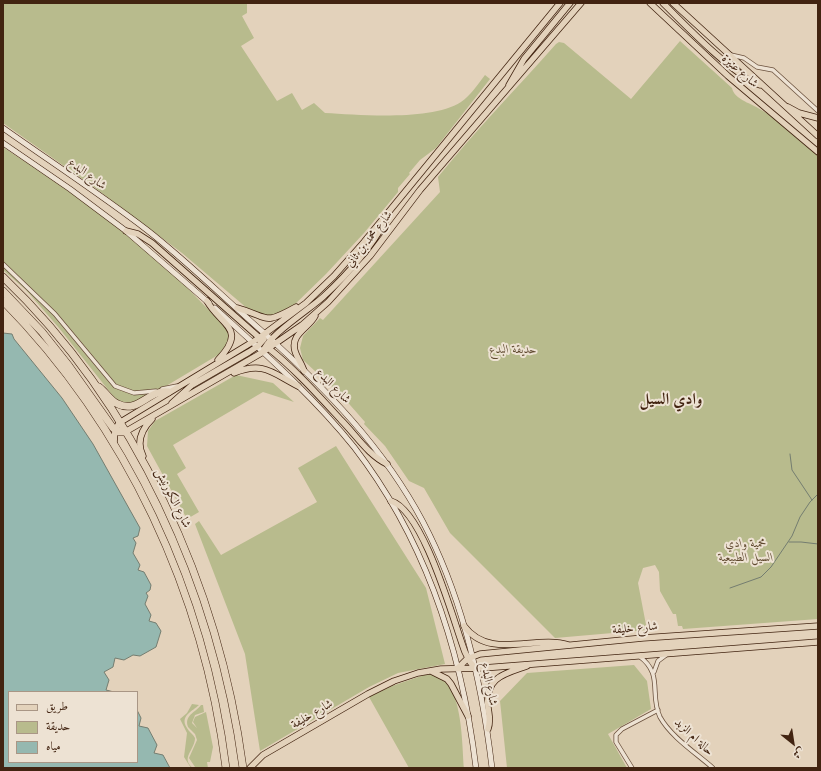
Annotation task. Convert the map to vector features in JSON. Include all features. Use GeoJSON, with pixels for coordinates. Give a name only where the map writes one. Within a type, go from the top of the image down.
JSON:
{"type":"FeatureCollection","features":[{"type":"Feature","properties":{"kind":"highway","name":"شارع الكورنيش"},"geometry":{"type":"LineString","coordinates":[[3,277],[46,320],[95,385],[125,432],[152,479],[183,542],[208,613],[231,698],[243,768]]}},
{"type":"Feature","properties":{"kind":"highway"},"geometry":{"type":"LineString","coordinates":[[3,291],[62,356],[115,430],[125,432]]}},
{"type":"Feature","properties":{"kind":"highway"},"geometry":{"type":"LineString","coordinates":[[3,301],[65,372],[114,443],[156,522],[184,590],[208,670],[220,725],[226,768]]}},
{"type":"Feature","properties":{"kind":"highway"},"geometry":{"type":"LineString","coordinates":[[95,385],[103,390],[116,404],[126,407],[139,404],[160,392],[168,392]]}},
{"type":"Feature","properties":{"kind":"main road","name":"شارع محمد بن ثاني"},"geometry":{"type":"LineString","coordinates":[[125,432],[263,352],[264,342],[334,276],[390,211],[560,3]]}},
{"type":"Feature","properties":{"kind":"main road"},"geometry":{"type":"LineString","coordinates":[[504,94],[524,59],[570,3]]}},
{"type":"Feature","properties":{"kind":"main road","name":"شارع عنيزة"},"geometry":{"type":"LineString","coordinates":[[650,3],[728,76],[818,152]]}},
{"type":"Feature","properties":{"kind":"main road"},"geometry":{"type":"LineString","coordinates":[[663,3],[728,63],[750,80],[763,86]]}},
{"type":"Feature","properties":{"kind":"main road","name":"شارع عنيزة"},"geometry":{"type":"LineString","coordinates":[[673,3],[818,136]]}},
{"type":"Feature","properties":{"kind":"main road","name":"شارع محمد بن ثاني"},"geometry":{"type":"LineString","coordinates":[[114,443],[115,430],[119,423],[179,385],[252,342],[276,344],[317,312],[365,262],[420,190],[581,4]]}},
{"type":"Feature","properties":{"kind":"main road"},"geometry":{"type":"LineString","coordinates":[[786,107],[818,118]]}},
{"type":"Feature","properties":{"kind":"main road","name":"شارع البدع"},"geometry":{"type":"LineString","coordinates":[[3,128],[148,231],[236,308],[264,342]]}},
{"type":"Feature","properties":{"kind":"main road","name":"شارع البدع"},"geometry":{"type":"LineString","coordinates":[[3,143],[70,189],[126,231],[252,342]]}},
{"type":"Feature","properties":{"kind":"main road"},"geometry":{"type":"LineString","coordinates":[[170,406],[177,397],[192,385],[264,342],[310,308],[343,276],[369,246],[390,211]]}},
{"type":"Feature","properties":{"kind":"main road"},"geometry":{"type":"LineString","coordinates":[[126,231],[138,234],[152,243],[264,342],[341,420],[368,450],[387,464]]}},
{"type":"Feature","properties":{"kind":"main road"},"geometry":{"type":"LineString","coordinates":[[206,301],[226,324],[231,335],[228,348],[214,364]]}},
{"type":"Feature","properties":{"kind":"main road"},"geometry":{"type":"LineString","coordinates":[[236,308],[260,318],[272,319],[282,316],[306,303]]}},
{"type":"Feature","properties":{"kind":"main road"},"geometry":{"type":"LineString","coordinates":[[304,372],[294,345],[298,334],[312,322],[317,312]]}},
{"type":"Feature","properties":{"kind":"main road","name":"شارع البدع"},"geometry":{"type":"LineString","coordinates":[[276,344],[347,414],[387,464],[408,496],[432,539],[456,599],[464,626],[470,658]]}},
{"type":"Feature","properties":{"kind":"main road"},"geometry":{"type":"LineString","coordinates":[[263,352],[298,386],[353,446],[391,501],[412,538],[428,572],[443,614],[458,668],[468,716],[476,768]]}},
{"type":"Feature","properties":{"kind":"main road"},"geometry":{"type":"LineString","coordinates":[[222,377],[245,369],[259,367],[274,372],[298,386]]}},
{"type":"Feature","properties":{"kind":"main road"},"geometry":{"type":"LineString","coordinates":[[152,479],[150,470],[140,451],[140,440],[145,427],[158,413]]}},
{"type":"Feature","properties":{"kind":"main road"},"geometry":{"type":"LineString","coordinates":[[391,501],[402,507],[425,543],[475,668]]}},
{"type":"Feature","properties":{"kind":"main road"},"geometry":{"type":"LineString","coordinates":[[464,626],[476,639],[492,643],[508,645],[560,642],[573,646]]}},
{"type":"Feature","properties":{"kind":"main road","name":"شارع خليفة"},"geometry":{"type":"LineString","coordinates":[[470,658],[496,652],[573,646],[643,638],[818,626]]}},
{"type":"Feature","properties":{"kind":"main road","name":"شارع خليفة"},"geometry":{"type":"LineString","coordinates":[[250,768],[264,755],[378,688],[404,677],[431,671],[818,642]]}},
{"type":"Feature","properties":{"kind":"main road"},"geometry":{"type":"LineString","coordinates":[[458,668],[470,658]]}},
{"type":"Feature","properties":{"kind":"main road"},"geometry":{"type":"LineString","coordinates":[[488,729],[490,720],[488,695],[494,681],[503,674],[533,664]]}},
{"type":"Feature","properties":{"kind":"main road","name":"شارع البدع"},"geometry":{"type":"LineString","coordinates":[[475,668],[488,729],[492,768]]}},
{"type":"Feature","properties":{"kind":"main road"},"geometry":{"type":"LineString","coordinates":[[431,671],[451,684],[468,716]]}},
{"type":"Feature","properties":{"kind":"street","name":"شارع عنيزة"},"geometry":{"type":"LineString","coordinates":[[730,55],[744,58],[760,67],[773,70],[818,111]]}},
{"type":"Feature","properties":{"kind":"street","name":"شارع محمد بن ثاني"},"geometry":{"type":"LineString","coordinates":[[3,264],[55,314],[112,383],[127,392],[144,394],[179,385]]}},
{"type":"Feature","properties":{"kind":"street"},"geometry":{"type":"LineString","coordinates":[[653,673],[658,661],[668,653]]}},
{"type":"Feature","properties":{"kind":"street","name":"حالة ام الزبد"},"geometry":{"type":"LineString","coordinates":[[638,655],[648,662],[653,673],[658,710],[668,728],[713,768]]}},
{"type":"Feature","properties":{"kind":"street"},"geometry":{"type":"LineString","coordinates":[[632,768],[616,742],[616,735],[622,729],[658,710]]}},
{"type":"Feature","properties":{"kind":"green space"},"geometry":{"type":"Polygon","coordinates":[[[3,3],[247,3],[247,13],[242,16],[254,38],[241,46],[277,101],[292,93],[302,110],[314,103],[325,113],[395,115],[432,112],[448,108],[461,102],[471,93],[485,75],[490,79],[436,148],[420,160],[409,173],[410,174],[398,188],[398,192],[364,233],[326,274],[290,309],[271,317],[248,309],[182,253],[91,185],[3,123],[3,3]]]}},
{"type":"Feature","properties":{"kind":"green space","name":"حديقة البدع"},"geometry":{"type":"Polygon","coordinates":[[[680,41],[732,88],[733,92],[739,98],[774,118],[818,156],[818,619],[683,629],[682,626],[678,626],[676,614],[673,614],[660,591],[659,572],[655,565],[643,568],[638,583],[647,630],[555,638],[450,533],[424,488],[409,481],[385,446],[364,424],[365,422],[343,397],[303,360],[300,348],[303,336],[320,318],[323,320],[440,192],[438,177],[481,126],[556,44],[559,42],[564,43],[631,99],[680,41]]]}},
{"type":"Feature","properties":{"kind":"green space"},"geometry":{"type":"Polygon","coordinates":[[[3,147],[107,219],[132,238],[179,280],[224,326],[230,336],[223,352],[146,398],[128,404],[117,401],[59,328],[26,290],[3,270],[3,147]]]}},
{"type":"Feature","properties":{"kind":"green space"},"geometry":{"type":"Polygon","coordinates":[[[236,375],[273,383],[294,402],[263,392],[173,445],[186,468],[177,474],[199,512],[187,519],[147,446],[148,431],[155,421],[236,375]]]}},
{"type":"Feature","properties":{"kind":"green space"},"geometry":{"type":"Polygon","coordinates":[[[336,446],[426,588],[445,664],[398,673],[369,687],[260,751],[245,654],[195,524],[199,521],[221,555],[317,502],[298,468],[336,446]]]}},
{"type":"Feature","properties":{"kind":"green space"},"geometry":{"type":"Polygon","coordinates":[[[634,665],[647,681],[651,709],[608,734],[627,768],[507,768],[500,701],[527,673],[634,665]]]}},
{"type":"Feature","properties":{"kind":"green space"},"geometry":{"type":"Polygon","coordinates":[[[427,674],[439,677],[447,683],[453,693],[460,718],[464,768],[409,768],[369,697],[392,686],[427,674]]]}},
{"type":"Feature","properties":{"kind":"green space"},"geometry":{"type":"Polygon","coordinates":[[[192,704],[199,705],[188,714],[185,720],[187,728],[195,738],[188,757],[189,764],[193,768],[191,768],[184,757],[187,733],[180,719],[187,713],[192,704]]]}},
{"type":"Feature","properties":{"kind":"green space"},"geometry":{"type":"Polygon","coordinates":[[[203,705],[204,712],[195,715],[192,723],[197,728],[193,722],[195,717],[206,712],[213,747],[210,762],[207,762],[208,768],[195,767],[189,758],[197,740],[195,734],[188,727],[187,723],[191,714],[203,705]]]}},
{"type":"Feature","properties":{"kind":"water"},"geometry":{"type":"Polygon","coordinates":[[[3,333],[12,334],[14,339],[62,398],[93,444],[140,528],[138,536],[133,538],[136,543],[133,553],[140,565],[138,570],[144,572],[151,585],[150,590],[146,593],[148,596],[145,604],[151,615],[149,621],[156,623],[161,631],[156,647],[140,656],[133,655],[124,660],[115,658],[113,667],[104,672],[109,680],[106,690],[110,691],[8,691],[8,763],[138,763],[138,712],[141,718],[139,726],[148,728],[157,745],[154,753],[163,755],[170,768],[3,768],[3,333]]]}},
{"type":"Feature","properties":{"kind":"waterway"},"geometry":{"type":"LineString","coordinates":[[790,454],[792,470],[812,500]]}},
{"type":"Feature","properties":{"kind":"waterway"},"geometry":{"type":"LineString","coordinates":[[730,588],[761,577],[771,567],[792,536],[800,517],[810,502],[818,494]]}},
{"type":"Feature","properties":{"kind":"waterway"},"geometry":{"type":"LineString","coordinates":[[789,542],[818,544]]}},
{"type":"Feature","properties":{"kind":"district","name":"وادي السيل"},"geometry":{"type":"Point","coordinates":[671,399]}},
{"type":"Feature","properties":{"kind":"park label","name":"محمية وادي السيل الطبيعية"},"geometry":{"type":"Point","coordinates":[746,551]}}]}
